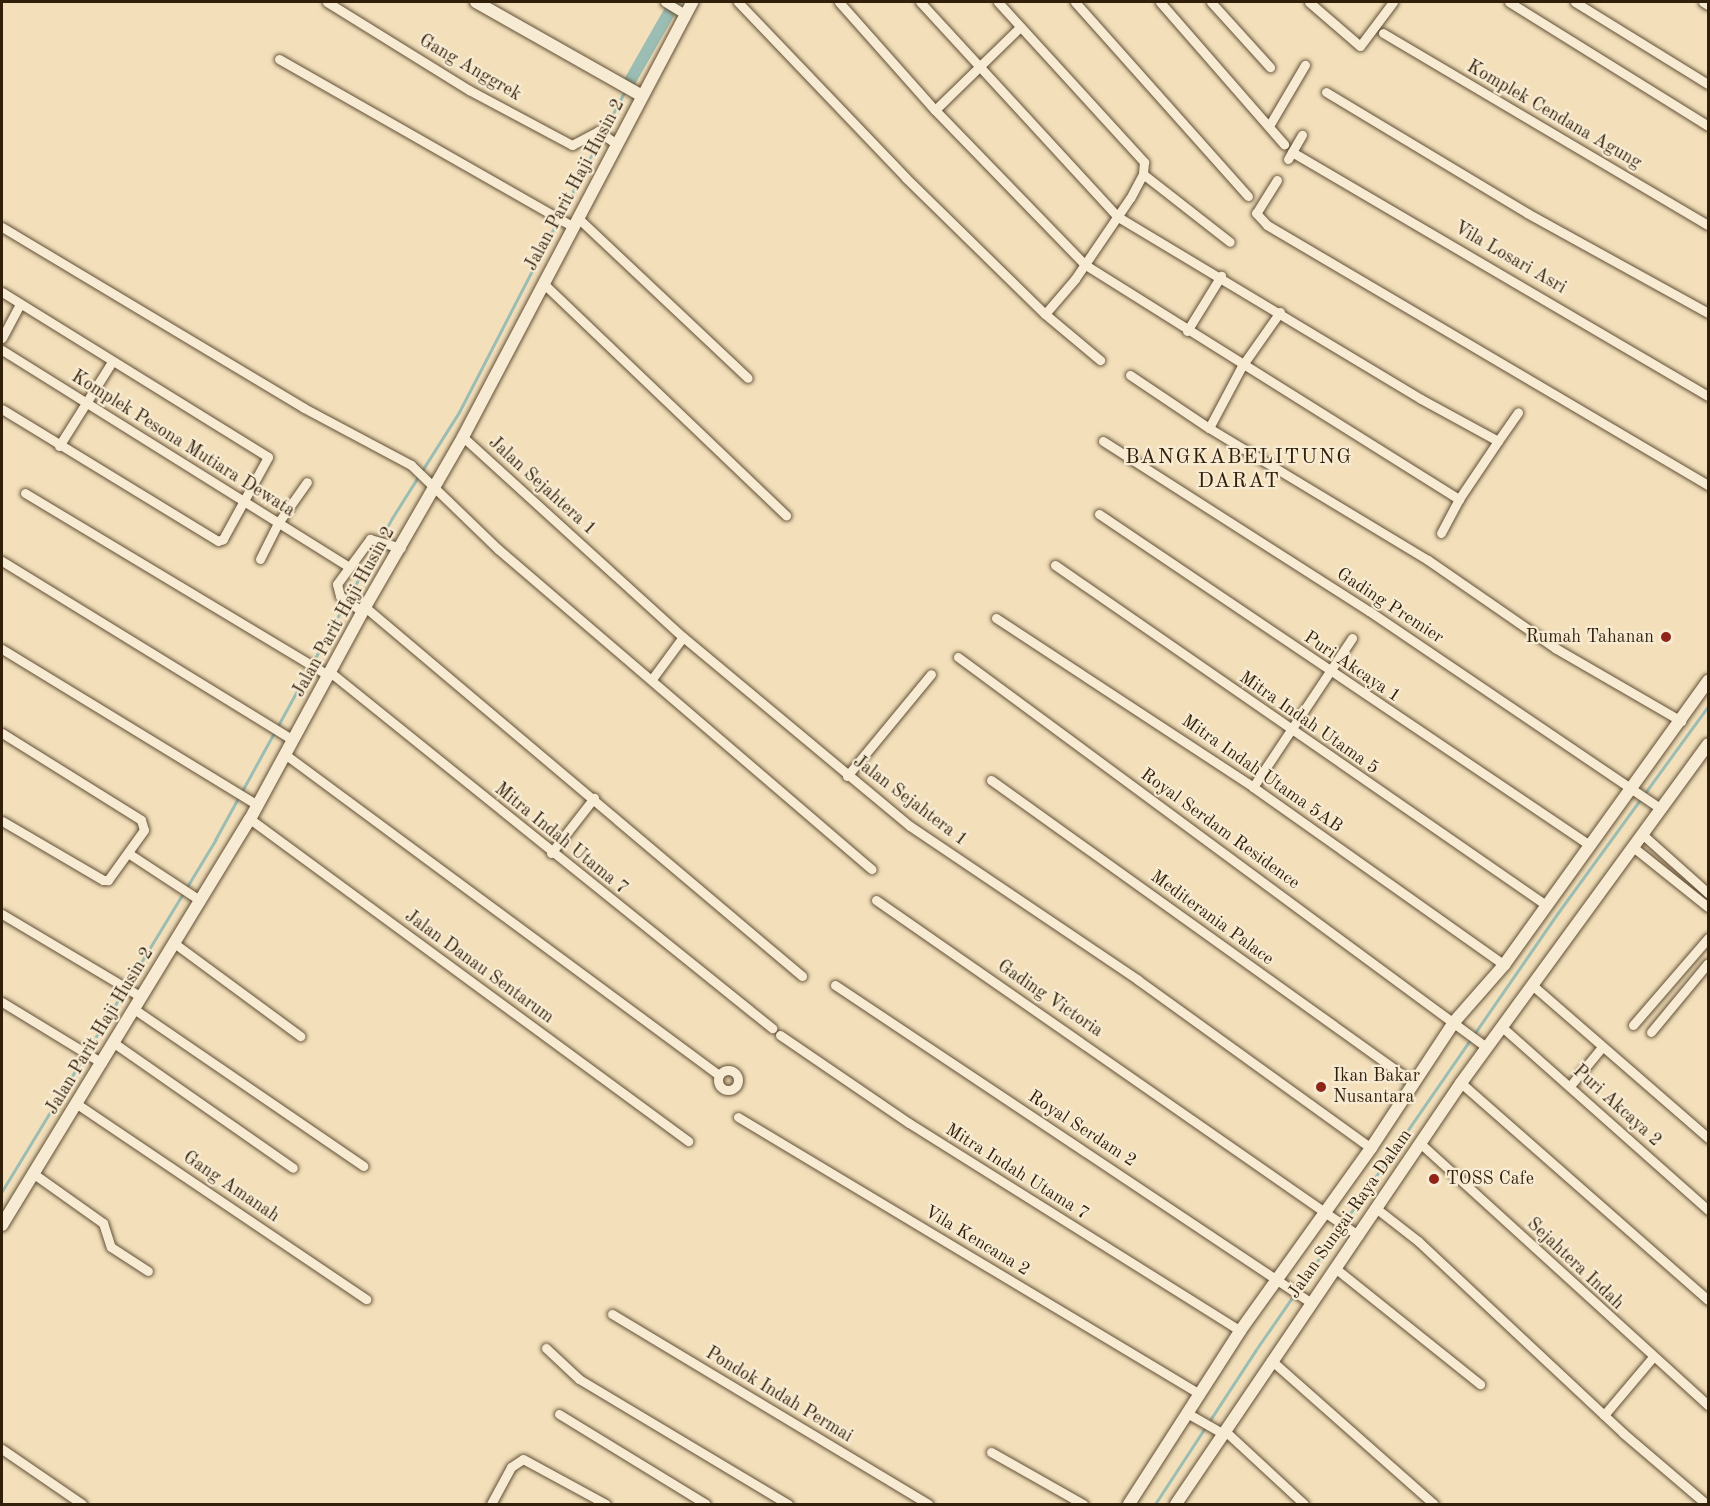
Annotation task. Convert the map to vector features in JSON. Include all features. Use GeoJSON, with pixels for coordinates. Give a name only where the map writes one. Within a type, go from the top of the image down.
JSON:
{"type":"FeatureCollection","features":[{"type":"Feature","properties":{"kind":"street","name":"Gang Anggrek"},"geometry":{"type":"LineString","coordinates":[[327,2],[469,90],[572,145],[598,131],[616,143]]}},
{"type":"Feature","properties":{"kind":"street"},"geometry":{"type":"LineString","coordinates":[[476,2],[638,93]]}},
{"type":"Feature","properties":{"kind":"street"},"geometry":{"type":"LineString","coordinates":[[665,2],[686,14]]}},
{"type":"Feature","properties":{"kind":"street","name":"Jalan Parit Haji Husin 2"},"geometry":{"type":"LineString","coordinates":[[2,1225],[134,1009],[136,993],[174,944],[198,899],[258,805],[286,755],[290,738],[360,608],[401,548],[463,437],[544,284],[572,222],[616,143],[638,93],[692,2]]}},
{"type":"Feature","properties":{"kind":"street"},"geometry":{"type":"LineString","coordinates":[[738,2],[906,178],[1045,314],[1100,360]]}},
{"type":"Feature","properties":{"kind":"street"},"geometry":{"type":"LineString","coordinates":[[839,2],[935,110],[1084,264],[1242,366],[1459,499]]}},
{"type":"Feature","properties":{"kind":"street"},"geometry":{"type":"LineString","coordinates":[[920,2],[1117,216],[1221,276],[1421,399],[1498,441]]}},
{"type":"Feature","properties":{"kind":"street"},"geometry":{"type":"LineString","coordinates":[[998,2],[1144,162],[1143,174],[1117,216],[1084,264],[1045,314]]}},
{"type":"Feature","properties":{"kind":"street"},"geometry":{"type":"LineString","coordinates":[[1075,2],[1248,196]]}},
{"type":"Feature","properties":{"kind":"street"},"geometry":{"type":"LineString","coordinates":[[1160,2],[1284,144]]}},
{"type":"Feature","properties":{"kind":"street"},"geometry":{"type":"LineString","coordinates":[[1211,2],[1270,67]]}},
{"type":"Feature","properties":{"kind":"street"},"geometry":{"type":"LineString","coordinates":[[1309,2],[1360,46],[1393,2]]}},
{"type":"Feature","properties":{"kind":"street"},"geometry":{"type":"LineString","coordinates":[[1509,2],[1708,126]]}},
{"type":"Feature","properties":{"kind":"street"},"geometry":{"type":"LineString","coordinates":[[1575,2],[1708,84]]}},
{"type":"Feature","properties":{"kind":"street"},"geometry":{"type":"LineString","coordinates":[[1703,2],[1708,5]]}},
{"type":"Feature","properties":{"kind":"street"},"geometry":{"type":"LineString","coordinates":[[935,110],[978,65],[1020,27]]}},
{"type":"Feature","properties":{"kind":"street","name":"Komplek Cendana Agung"},"geometry":{"type":"LineString","coordinates":[[1383,33],[1708,225]]}},
{"type":"Feature","properties":{"kind":"street"},"geometry":{"type":"LineString","coordinates":[[279,58],[551,214],[572,222],[748,378]]}},
{"type":"Feature","properties":{"kind":"street"},"geometry":{"type":"LineString","coordinates":[[1269,126],[1305,65]]}},
{"type":"Feature","properties":{"kind":"street"},"geometry":{"type":"LineString","coordinates":[[1326,92],[1527,213],[1708,313]]}},
{"type":"Feature","properties":{"kind":"street","name":"Vila Losari Asri"},"geometry":{"type":"LineString","coordinates":[[1302,135],[1290,156],[1708,396]]}},
{"type":"Feature","properties":{"kind":"street"},"geometry":{"type":"LineString","coordinates":[[1143,174],[1230,242]]}},
{"type":"Feature","properties":{"kind":"street"},"geometry":{"type":"LineString","coordinates":[[1277,180],[1256,213],[1267,225],[1708,485]]}},
{"type":"Feature","properties":{"kind":"street"},"geometry":{"type":"LineString","coordinates":[[2,227],[304,408],[411,465],[436,485],[498,549],[872,869]]}},
{"type":"Feature","properties":{"kind":"street"},"geometry":{"type":"LineString","coordinates":[[1187,331],[1221,276]]}},
{"type":"Feature","properties":{"kind":"street"},"geometry":{"type":"LineString","coordinates":[[544,284],[786,515]]}},
{"type":"Feature","properties":{"kind":"street"},"geometry":{"type":"LineString","coordinates":[[2,292],[112,362],[266,454],[267,459],[242,501],[223,540],[218,541],[2,410]]}},
{"type":"Feature","properties":{"kind":"street"},"geometry":{"type":"LineString","coordinates":[[2,338],[20,304]]}},
{"type":"Feature","properties":{"kind":"street"},"geometry":{"type":"LineString","coordinates":[[1209,428],[1242,366],[1280,312]]}},
{"type":"Feature","properties":{"kind":"street","name":"Komplek Pesona Mutiara Dewata"},"geometry":{"type":"LineString","coordinates":[[2,350],[348,566]]}},
{"type":"Feature","properties":{"kind":"street"},"geometry":{"type":"LineString","coordinates":[[59,446],[112,362]]}},
{"type":"Feature","properties":{"kind":"street"},"geometry":{"type":"LineString","coordinates":[[1130,375],[1209,428],[1428,560],[1555,648],[1681,722]]}},
{"type":"Feature","properties":{"kind":"street"},"geometry":{"type":"LineString","coordinates":[[1442,533],[1459,499],[1518,412]]}},
{"type":"Feature","properties":{"kind":"street","name":"Jalan Sejahtera 1"},"geometry":{"type":"LineString","coordinates":[[463,437],[683,637],[847,776],[910,826],[1138,980],[1371,1148]]}},
{"type":"Feature","properties":{"kind":"street","name":"Gading Premier"},"geometry":{"type":"LineString","coordinates":[[1103,441],[1369,611],[1658,807]]}},
{"type":"Feature","properties":{"kind":"street"},"geometry":{"type":"LineString","coordinates":[[260,559],[278,523],[307,482]]}},
{"type":"Feature","properties":{"kind":"street","name":"Mitra Indah Utama 7"},"geometry":{"type":"LineString","coordinates":[[25,493],[305,662],[326,672],[776,1032],[909,1124],[1240,1331]]}},
{"type":"Feature","properties":{"kind":"street","name":"Puri Akcaya 1"},"geometry":{"type":"LineString","coordinates":[[1099,514],[1329,673],[1588,844]]}},
{"type":"Feature","properties":{"kind":"street"},"geometry":{"type":"LineString","coordinates":[[401,548],[372,539],[348,566],[337,584],[340,596],[360,608],[594,798],[802,976]]}},
{"type":"Feature","properties":{"kind":"street"},"geometry":{"type":"LineString","coordinates":[[2,561],[290,738]]}},
{"type":"Feature","properties":{"kind":"street","name":"Mitra Indah Utama 5"},"geometry":{"type":"LineString","coordinates":[[1055,565],[1291,731],[1545,905]]}},
{"type":"Feature","properties":{"kind":"street","name":"Mitra Indah Utama 5AB"},"geometry":{"type":"LineString","coordinates":[[996,618],[1253,787],[1504,965]]}},
{"type":"Feature","properties":{"kind":"street"},"geometry":{"type":"LineString","coordinates":[[652,679],[683,637]]}},
{"type":"Feature","properties":{"kind":"street"},"geometry":{"type":"LineString","coordinates":[[1253,787],[1352,638]]}},
{"type":"Feature","properties":{"kind":"street"},"geometry":{"type":"LineString","coordinates":[[2,649],[258,805]]}},
{"type":"Feature","properties":{"kind":"street","name":"Royal Serdam Residence"},"geometry":{"type":"LineString","coordinates":[[958,657],[1459,1025],[1483,1045]]}},
{"type":"Feature","properties":{"kind":"street"},"geometry":{"type":"LineString","coordinates":[[847,776],[931,674]]}},
{"type":"Feature","properties":{"kind":"street"},"geometry":{"type":"LineString","coordinates":[[1129,1504],[1192,1416],[1198,1393],[1371,1148],[1414,1083],[1504,965],[1588,844],[1681,722],[1708,681]]}},
{"type":"Feature","properties":{"kind":"street"},"geometry":{"type":"LineString","coordinates":[[2,733],[141,820],[144,830],[108,880],[103,880],[2,821]]}},
{"type":"Feature","properties":{"kind":"street","name":"Jalan Sungai Raya Dalam"},"geometry":{"type":"LineString","coordinates":[[1176,1504],[1220,1431],[1271,1360],[1307,1299],[1335,1268],[1355,1234],[1377,1209],[1461,1083],[1483,1045],[1502,1027],[1642,834],[1658,807],[1708,744]]}},
{"type":"Feature","properties":{"kind":"street"},"geometry":{"type":"LineString","coordinates":[[286,755],[719,1075]]}},
{"type":"Feature","properties":{"kind":"street","name":"Mediterania Palace"},"geometry":{"type":"LineString","coordinates":[[991,780],[1414,1083]]}},
{"type":"Feature","properties":{"kind":"street"},"geometry":{"type":"LineString","coordinates":[[551,853],[594,798]]}},
{"type":"Feature","properties":{"kind":"street","name":"Jalan Danau Sentarum"},"geometry":{"type":"LineString","coordinates":[[250,819],[688,1141]]}},
{"type":"Feature","properties":{"kind":"street"},"geometry":{"type":"LineString","coordinates":[[1642,834],[1708,893]]}},
{"type":"Feature","properties":{"kind":"street"},"geometry":{"type":"LineString","coordinates":[[1633,846],[1708,907]]}},
{"type":"Feature","properties":{"kind":"street"},"geometry":{"type":"LineString","coordinates":[[128,854],[198,899]]}},
{"type":"Feature","properties":{"kind":"street","name":"Gading Victoria"},"geometry":{"type":"LineString","coordinates":[[876,900],[1323,1214],[1355,1234]]}},
{"type":"Feature","properties":{"kind":"street"},"geometry":{"type":"LineString","coordinates":[[2,914],[136,993]]}},
{"type":"Feature","properties":{"kind":"street"},"geometry":{"type":"LineString","coordinates":[[1633,1025],[1708,938]]}},
{"type":"Feature","properties":{"kind":"street"},"geometry":{"type":"LineString","coordinates":[[174,944],[300,1036]]}},
{"type":"Feature","properties":{"kind":"street"},"geometry":{"type":"LineString","coordinates":[[1651,1032],[1708,963]]}},
{"type":"Feature","properties":{"kind":"street","name":"Puri Akcaya 2"},"geometry":{"type":"LineString","coordinates":[[1531,984],[1708,1138]]}},
{"type":"Feature","properties":{"kind":"street","name":"Royal Serdam 2"},"geometry":{"type":"LineString","coordinates":[[835,985],[1307,1299]]}},
{"type":"Feature","properties":{"kind":"street"},"geometry":{"type":"LineString","coordinates":[[2,1002],[102,1063]]}},
{"type":"Feature","properties":{"kind":"street"},"geometry":{"type":"LineString","coordinates":[[134,1009],[363,1166]]}},
{"type":"Feature","properties":{"kind":"street","name":"Puri Akcaya 2"},"geometry":{"type":"LineString","coordinates":[[1502,1027],[1708,1210]]}},
{"type":"Feature","properties":{"kind":"street"},"geometry":{"type":"LineString","coordinates":[[114,1043],[293,1168]]}},
{"type":"Feature","properties":{"kind":"street"},"geometry":{"type":"LineString","coordinates":[[1570,1086],[1602,1047]]}},
{"type":"Feature","properties":{"kind":"street"},"geometry":{"type":"LineString","coordinates":[[1461,1083],[1708,1300]]}},
{"type":"Feature","properties":{"kind":"street","name":"Gang Amanah"},"geometry":{"type":"LineString","coordinates":[[77,1104],[366,1299]]}},
{"type":"Feature","properties":{"kind":"street","name":"Vila Kencana 2"},"geometry":{"type":"LineString","coordinates":[[738,1117],[1198,1393]]}},
{"type":"Feature","properties":{"kind":"street","name":"Sejahtera Indah"},"geometry":{"type":"LineString","coordinates":[[1420,1144],[1708,1406]]}},
{"type":"Feature","properties":{"kind":"street"},"geometry":{"type":"LineString","coordinates":[[34,1174],[103,1222],[111,1247],[147,1271]]}},
{"type":"Feature","properties":{"kind":"street"},"geometry":{"type":"LineString","coordinates":[[1377,1209],[1418,1241],[1604,1415],[1706,1504]]}},
{"type":"Feature","properties":{"kind":"street"},"geometry":{"type":"LineString","coordinates":[[1335,1268],[1480,1384]]}},
{"type":"Feature","properties":{"kind":"street","name":"Pondok Indah Permai"},"geometry":{"type":"LineString","coordinates":[[612,1314],[928,1504]]}},
{"type":"Feature","properties":{"kind":"street"},"geometry":{"type":"LineString","coordinates":[[546,1348],[579,1379],[788,1504]]}},
{"type":"Feature","properties":{"kind":"street"},"geometry":{"type":"LineString","coordinates":[[1604,1415],[1653,1357]]}},
{"type":"Feature","properties":{"kind":"street"},"geometry":{"type":"LineString","coordinates":[[1271,1360],[1434,1504]]}},
{"type":"Feature","properties":{"kind":"street"},"geometry":{"type":"LineString","coordinates":[[559,1414],[706,1504]]}},
{"type":"Feature","properties":{"kind":"street"},"geometry":{"type":"LineString","coordinates":[[1192,1416],[1220,1431],[1304,1504]]}},
{"type":"Feature","properties":{"kind":"street"},"geometry":{"type":"LineString","coordinates":[[2,1449],[81,1504]]}},
{"type":"Feature","properties":{"kind":"street"},"geometry":{"type":"LineString","coordinates":[[992,1452],[1083,1504]]}},
{"type":"Feature","properties":{"kind":"street"},"geometry":{"type":"LineString","coordinates":[[491,1504],[523,1460],[606,1504]]}},
{"type":"Feature","properties":{"kind":"waterway"},"geometry":{"type":"LineString","coordinates":[[630,81],[675,2]]}},
{"type":"Feature","properties":{"kind":"waterway"},"geometry":{"type":"LineString","coordinates":[[2,1191],[215,840],[392,518],[459,412],[625,91]]}},
{"type":"Feature","properties":{"kind":"waterway"},"geometry":{"type":"LineString","coordinates":[[1155,1504],[1255,1351],[1557,914],[1708,706]]}},
{"type":"Feature","properties":{"kind":"place","name":"Rumah Tahanan"},"geometry":{"type":"Point","coordinates":[1666,637]}},
{"type":"Feature","properties":{"kind":"place","name":"Ikan Bakar Nusantara"},"geometry":{"type":"Point","coordinates":[1321,1087]}},
{"type":"Feature","properties":{"kind":"place","name":"TOSS Cafe"},"geometry":{"type":"Point","coordinates":[1434,1179]}},
{"type":"Feature","properties":{"kind":"district","name":"BANGKABELITUNG DARAT"},"geometry":{"type":"Point","coordinates":[1239,470]}}]}
